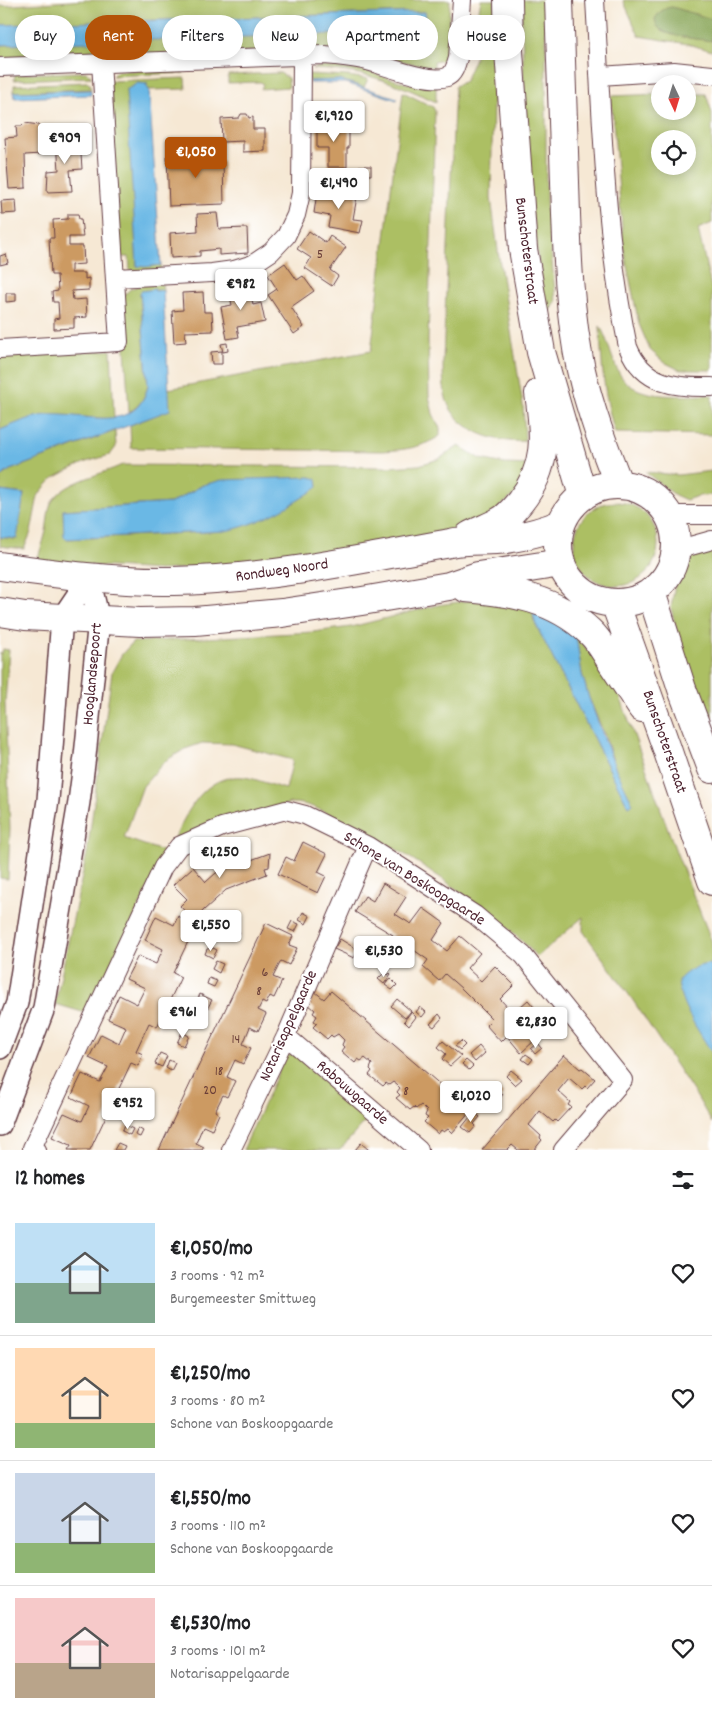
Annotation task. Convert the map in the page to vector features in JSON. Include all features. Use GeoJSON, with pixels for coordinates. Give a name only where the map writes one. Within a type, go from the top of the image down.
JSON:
{"type":"FeatureCollection","features":[{"type":"Feature","properties":{"kind":"main road","name":"Bunschoterstraat"},"geometry":{"type":"LineString","coordinates":[[508,0],[509,51],[523,249],[541,352],[583,496]]}},
{"type":"Feature","properties":{"kind":"main road"},"geometry":{"type":"LineString","coordinates":[[559,0],[567,250],[571,308],[588,399],[619,485]]}},
{"type":"Feature","properties":{"kind":"main road"},"geometry":{"type":"LineString","coordinates":[[457,542],[502,520],[513,511],[528,493],[535,478],[544,445],[544,429],[538,390],[541,352]]}},
{"type":"Feature","properties":{"kind":"main road"},"geometry":{"type":"LineString","coordinates":[[619,485],[631,487],[649,495],[660,504],[668,515],[674,530],[676,550],[671,569],[651,592],[631,601],[615,603],[597,600],[583,593],[569,579],[561,563],[558,544],[561,524],[570,508],[583,496],[598,488],[619,485]]}},
{"type":"Feature","properties":{"kind":"main road","name":"Rondweg Noord"},"geometry":{"type":"LineString","coordinates":[[0,566],[89,578],[173,581],[223,578],[278,573],[457,542],[506,539],[548,530],[561,524]]}},
{"type":"Feature","properties":{"kind":"main road"},"geometry":{"type":"LineString","coordinates":[[0,612],[25,616],[140,622],[195,621],[282,614],[449,586],[478,576],[561,563]]}},
{"type":"Feature","properties":{"kind":"main road"},"geometry":{"type":"LineString","coordinates":[[449,586],[507,592],[533,598],[550,605],[570,617],[590,632],[603,649],[666,746]]}},
{"type":"Feature","properties":{"kind":"main road"},"geometry":{"type":"LineString","coordinates":[[651,592],[682,689],[712,769]]}},
{"type":"Feature","properties":{"kind":"main road","name":"Bunschoterstraat"},"geometry":{"type":"LineString","coordinates":[[615,603],[712,881]]}},
{"type":"Feature","properties":{"kind":"street"},"geometry":{"type":"LineString","coordinates":[[317,55],[346,57],[380,64],[408,73],[437,78],[446,77],[452,73],[456,66],[462,0]]}},
{"type":"Feature","properties":{"kind":"street"},"geometry":{"type":"LineString","coordinates":[[595,0],[606,182],[613,256],[628,347],[633,359],[639,366],[647,374],[660,381],[681,387],[712,387]]}},
{"type":"Feature","properties":{"kind":"street"},"geometry":{"type":"LineString","coordinates":[[0,67],[253,58]]}},
{"type":"Feature","properties":{"kind":"street"},"geometry":{"type":"LineString","coordinates":[[116,278],[212,273],[234,270],[253,264],[270,252],[286,236],[296,215],[301,193],[302,60]]}},
{"type":"Feature","properties":{"kind":"street"},"geometry":{"type":"LineString","coordinates":[[0,349],[119,342],[101,63]]}},
{"type":"Feature","properties":{"kind":"street"},"geometry":{"type":"LineString","coordinates":[[600,76],[651,71],[674,71],[712,75]]}},
{"type":"Feature","properties":{"kind":"street"},"geometry":{"type":"LineString","coordinates":[[668,515],[712,515]]}},
{"type":"Feature","properties":{"kind":"street"},"geometry":{"type":"LineString","coordinates":[[676,550],[712,540]]}},
{"type":"Feature","properties":{"kind":"street","name":"Hooglandsepoort"},"geometry":{"type":"LineString","coordinates":[[0,1048],[17,1003],[46,810],[62,618],[89,578]]}},
{"type":"Feature","properties":{"kind":"street","name":"Hooglandsepoort"},"geometry":{"type":"LineString","coordinates":[[0,1124],[44,1008],[79,802],[86,756],[99,620],[89,578]]}},
{"type":"Feature","properties":{"kind":"street","name":"Schone van Boskoopgaarde"},"geometry":{"type":"LineString","coordinates":[[34,1149],[163,867],[179,846],[222,827],[286,810],[305,814],[368,846],[474,915],[523,955],[623,1080],[563,1150]]}},
{"type":"Feature","properties":{"kind":"street","name":"Notarisappelgaarde"},"geometry":{"type":"LineString","coordinates":[[231,1150],[286,1036],[368,846]]}},
{"type":"Feature","properties":{"kind":"street","name":"Rabouwgaarde"},"geometry":{"type":"LineString","coordinates":[[286,1036],[419,1150]]}},
{"type":"Feature","properties":{"kind":"green space"},"geometry":{"type":"Polygon","coordinates":[[[85,0],[450,0],[447,50],[444,60],[434,62],[434,67],[397,60],[438,60],[438,15],[425,15],[425,12],[253,15],[253,17],[243,18],[243,15],[162,15],[162,20],[152,20],[152,15],[85,15],[85,22],[75,23],[75,15],[15,15],[15,25],[0,25],[0,6],[85,0]]]}},
{"type":"Feature","properties":{"kind":"green space"},"geometry":{"type":"Polygon","coordinates":[[[481,0],[495,0],[495,15],[478,15],[481,0]]]}},
{"type":"Feature","properties":{"kind":"green space"},"geometry":{"type":"Polygon","coordinates":[[[521,0],[546,0],[546,200],[556,302],[550,312],[544,307],[527,177],[523,60],[525,60],[525,15],[522,15],[521,0]]]}},
{"type":"Feature","properties":{"kind":"green space"},"geometry":{"type":"Polygon","coordinates":[[[623,0],[712,0],[712,51],[688,44],[639,36],[623,0]]]}},
{"type":"Feature","properties":{"kind":"green space"},"geometry":{"type":"Polygon","coordinates":[[[672,7],[712,19],[712,41],[668,33],[657,26],[655,19],[658,14],[672,7]]]}},
{"type":"Feature","properties":{"kind":"green space"},"geometry":{"type":"Polygon","coordinates":[[[327,31],[327,50],[317,50],[317,32],[327,31]]]}},
{"type":"Feature","properties":{"kind":"green space"},"geometry":{"type":"Polygon","coordinates":[[[253,34],[253,52],[243,52],[243,35],[253,34]]]}},
{"type":"Feature","properties":{"kind":"green space"},"geometry":{"type":"Polygon","coordinates":[[[162,38],[162,55],[152,55],[152,39],[162,38]]]}},
{"type":"Feature","properties":{"kind":"green space"},"geometry":{"type":"Polygon","coordinates":[[[85,41],[85,57],[75,58],[75,42],[85,41]]]}},
{"type":"Feature","properties":{"kind":"green space"},"geometry":{"type":"Polygon","coordinates":[[[15,44],[15,60],[0,60],[0,45],[15,44]]]}},
{"type":"Feature","properties":{"kind":"green space"},"geometry":{"type":"Polygon","coordinates":[[[474,60],[494,60],[491,198],[523,405],[524,441],[500,440],[465,425],[449,406],[445,394],[443,360],[455,86],[465,81],[474,60]]]}},
{"type":"Feature","properties":{"kind":"green space"},"geometry":{"type":"Polygon","coordinates":[[[321,66],[363,70],[405,83],[436,86],[436,102],[405,88],[361,74],[312,69],[321,66]]]}},
{"type":"Feature","properties":{"kind":"green space"},"geometry":{"type":"Polygon","coordinates":[[[180,69],[184,73],[112,76],[117,71],[180,69]]]}},
{"type":"Feature","properties":{"kind":"green space"},"geometry":{"type":"Polygon","coordinates":[[[86,72],[92,77],[14,80],[15,74],[86,72]]]}},
{"type":"Feature","properties":{"kind":"green space"},"geometry":{"type":"Polygon","coordinates":[[[280,73],[288,78],[289,87],[261,89],[263,84],[261,82],[228,83],[228,75],[280,73]]]}},
{"type":"Feature","properties":{"kind":"green space"},"geometry":{"type":"Polygon","coordinates":[[[308,74],[368,79],[364,87],[340,80],[309,81],[308,74]]]}},
{"type":"Feature","properties":{"kind":"green space"},"geometry":{"type":"Polygon","coordinates":[[[185,78],[186,89],[149,90],[146,85],[138,83],[134,196],[137,266],[161,265],[161,270],[130,271],[129,257],[120,257],[110,81],[185,78]]]}},
{"type":"Feature","properties":{"kind":"green space"},"geometry":{"type":"Polygon","coordinates":[[[87,82],[90,84],[91,89],[14,92],[14,85],[87,82]]]}},
{"type":"Feature","properties":{"kind":"green space"},"geometry":{"type":"Polygon","coordinates":[[[403,92],[433,107],[435,111],[428,340],[429,396],[433,414],[440,428],[440,436],[412,448],[382,451],[131,448],[130,425],[169,410],[168,389],[371,351],[403,92]]]}},
{"type":"Feature","properties":{"kind":"green space"},"geometry":{"type":"Polygon","coordinates":[[[651,94],[651,120],[696,120],[696,94],[706,94],[712,113],[712,223],[698,229],[712,291],[712,370],[680,370],[664,362],[650,350],[639,324],[624,251],[611,96],[651,94]]]}},
{"type":"Feature","properties":{"kind":"green space"},"geometry":{"type":"Polygon","coordinates":[[[162,284],[163,290],[140,293],[148,386],[142,401],[129,412],[122,302],[124,296],[132,288],[143,285],[162,284]]]}},
{"type":"Feature","properties":{"kind":"green space"},"geometry":{"type":"Polygon","coordinates":[[[600,326],[620,374],[631,386],[652,394],[678,396],[712,395],[712,435],[615,433],[604,380],[600,326]]]}},
{"type":"Feature","properties":{"kind":"green space"},"geometry":{"type":"Polygon","coordinates":[[[111,350],[114,419],[48,415],[26,420],[0,430],[0,357],[111,350]]]}},
{"type":"Feature","properties":{"kind":"green space"},"geometry":{"type":"Polygon","coordinates":[[[115,431],[116,447],[110,455],[86,462],[67,471],[52,479],[44,488],[38,496],[31,532],[24,549],[0,546],[0,537],[15,539],[24,494],[0,491],[0,477],[10,470],[115,431]]]}},
{"type":"Feature","properties":{"kind":"green space"},"geometry":{"type":"Polygon","coordinates":[[[459,446],[481,459],[505,464],[535,465],[526,485],[483,521],[442,534],[281,563],[159,570],[37,562],[51,504],[56,496],[82,480],[122,465],[387,467],[419,465],[439,459],[459,446]],[[203,485],[171,503],[63,510],[66,539],[225,531],[203,485]]]}},
{"type":"Feature","properties":{"kind":"green space"},"geometry":{"type":"Polygon","coordinates":[[[712,471],[712,495],[698,496],[686,500],[675,495],[645,472],[678,475],[712,471]]]}},
{"type":"Feature","properties":{"kind":"green space"},"geometry":{"type":"Polygon","coordinates":[[[616,502],[632,505],[646,514],[655,528],[658,544],[655,560],[646,574],[632,583],[616,586],[600,583],[586,574],[577,560],[574,544],[577,528],[586,514],[600,505],[616,502]]]}},
{"type":"Feature","properties":{"kind":"green space"},"geometry":{"type":"Polygon","coordinates":[[[712,543],[712,717],[682,652],[671,608],[675,584],[683,571],[699,549],[712,543]]]}},
{"type":"Feature","properties":{"kind":"green space"},"geometry":{"type":"Polygon","coordinates":[[[493,597],[539,610],[533,617],[535,623],[628,806],[605,736],[589,698],[582,674],[576,636],[606,671],[618,691],[677,854],[712,942],[712,966],[709,964],[679,990],[695,1024],[712,1053],[712,1123],[632,999],[583,931],[583,917],[537,957],[499,921],[426,868],[358,828],[303,804],[290,803],[172,844],[190,809],[207,789],[217,782],[230,778],[244,777],[286,789],[293,760],[232,744],[202,743],[185,749],[165,761],[143,786],[124,838],[165,852],[89,1014],[55,1004],[87,853],[112,672],[122,654],[133,642],[313,632],[351,627],[438,605],[493,597]]]}},
{"type":"Feature","properties":{"kind":"green space"},"geometry":{"type":"Polygon","coordinates":[[[3,649],[9,650],[5,703],[10,828],[8,879],[0,878],[0,653],[2,653],[3,649]]]}},
{"type":"Feature","properties":{"kind":"green space"},"geometry":{"type":"Polygon","coordinates":[[[286,1055],[298,1055],[369,1117],[340,1150],[243,1150],[286,1055]]]}},
{"type":"Feature","properties":{"kind":"water"},"geometry":{"type":"Polygon","coordinates":[[[425,12],[426,15],[327,15],[327,34],[317,35],[317,15],[425,12]]]}},
{"type":"Feature","properties":{"kind":"water"},"geometry":{"type":"Polygon","coordinates":[[[253,17],[253,37],[243,37],[243,18],[253,17]]]}},
{"type":"Feature","properties":{"kind":"water"},"geometry":{"type":"Polygon","coordinates":[[[152,20],[162,20],[162,40],[152,40],[152,20]]]}},
{"type":"Feature","properties":{"kind":"water"},"geometry":{"type":"Polygon","coordinates":[[[85,22],[85,42],[75,43],[75,23],[85,22]]]}},
{"type":"Feature","properties":{"kind":"water"},"geometry":{"type":"Polygon","coordinates":[[[0,25],[15,25],[15,45],[0,45],[0,25]]]}},
{"type":"Feature","properties":{"kind":"water"},"geometry":{"type":"Polygon","coordinates":[[[340,80],[397,98],[397,100],[345,83],[309,83],[309,81],[340,80]]]}},
{"type":"Feature","properties":{"kind":"water"},"geometry":{"type":"Polygon","coordinates":[[[138,83],[148,84],[146,85],[149,90],[161,265],[145,267],[137,266],[126,90],[138,83]]]}},
{"type":"Feature","properties":{"kind":"water"},"geometry":{"type":"Polygon","coordinates":[[[91,90],[91,95],[15,98],[14,92],[91,90]]]}},
{"type":"Feature","properties":{"kind":"water"},"geometry":{"type":"Polygon","coordinates":[[[155,289],[155,291],[163,290],[170,410],[10,470],[0,477],[0,430],[35,417],[48,415],[92,418],[120,416],[132,411],[141,401],[148,386],[140,293],[141,291],[155,289]]]}},
{"type":"Feature","properties":{"kind":"water"},"geometry":{"type":"Polygon","coordinates":[[[310,477],[317,479],[318,487],[297,501],[274,514],[250,524],[225,531],[66,539],[64,537],[63,510],[171,503],[203,485],[222,480],[310,477]]]}},
{"type":"Feature","properties":{"kind":"water"},"geometry":{"type":"Polygon","coordinates":[[[0,491],[24,494],[17,539],[0,537],[0,491]]]}},
{"type":"Feature","properties":{"kind":"water"},"geometry":{"type":"Polygon","coordinates":[[[539,610],[576,636],[582,674],[589,698],[615,767],[633,804],[628,806],[535,623],[533,614],[539,610]]]}},
{"type":"Feature","properties":{"kind":"water"},"geometry":{"type":"Polygon","coordinates":[[[709,964],[712,966],[712,1053],[686,1009],[678,981],[692,970],[709,964]]]}},
{"type":"Feature","properties":{"kind":"building"},"geometry":{"type":"Polygon","coordinates":[[[241,114],[247,114],[249,118],[253,117],[253,129],[265,129],[265,151],[243,152],[243,141],[222,142],[221,119],[239,118],[241,114]]]}},
{"type":"Feature","properties":{"kind":"building"},"geometry":{"type":"Polygon","coordinates":[[[25,123],[39,125],[42,150],[41,154],[25,155],[26,188],[9,189],[5,138],[17,137],[16,126],[22,126],[25,123]]]}},
{"type":"Feature","properties":{"kind":"building"},"geometry":{"type":"Polygon","coordinates":[[[317,124],[349,124],[347,167],[328,167],[328,148],[317,148],[317,124]]]}},
{"type":"Feature","properties":{"kind":"building"},"geometry":{"type":"Polygon","coordinates":[[[68,134],[74,136],[76,141],[80,140],[82,169],[70,170],[72,191],[47,192],[48,171],[59,170],[57,142],[61,142],[63,136],[68,134]]]}},
{"type":"Feature","properties":{"kind":"building"},"geometry":{"type":"Polygon","coordinates":[[[211,141],[211,161],[223,161],[224,204],[169,206],[167,156],[197,155],[197,142],[211,141]]]}},
{"type":"Feature","properties":{"kind":"building"},"geometry":{"type":"Polygon","coordinates":[[[359,166],[371,166],[371,175],[359,175],[359,166]]]}},
{"type":"Feature","properties":{"kind":"building"},"geometry":{"type":"Polygon","coordinates":[[[339,188],[358,191],[353,219],[363,220],[360,233],[328,227],[330,216],[314,213],[317,192],[338,195],[339,188]]]}},
{"type":"Feature","properties":{"kind":"building"},"geometry":{"type":"Polygon","coordinates":[[[16,200],[17,213],[2,214],[1,201],[16,200]]]}},
{"type":"Feature","properties":{"kind":"building"},"geometry":{"type":"Polygon","coordinates":[[[217,213],[219,229],[247,228],[248,253],[219,255],[219,249],[200,251],[200,256],[171,258],[170,233],[198,231],[197,214],[217,213]]]}},
{"type":"Feature","properties":{"kind":"building"},"geometry":{"type":"Polygon","coordinates":[[[68,214],[78,214],[79,219],[81,219],[83,237],[69,237],[69,246],[83,246],[84,264],[71,265],[71,273],[85,273],[85,279],[89,278],[89,290],[72,291],[73,300],[86,299],[87,317],[74,318],[74,328],[54,329],[54,319],[59,318],[58,302],[53,302],[52,292],[58,291],[57,275],[51,275],[49,238],[54,238],[53,220],[68,219],[68,214]]]}},
{"type":"Feature","properties":{"kind":"building"},"geometry":{"type":"Polygon","coordinates":[[[309,231],[326,243],[330,236],[346,247],[330,270],[338,276],[332,286],[305,268],[311,258],[297,249],[309,231]]]}},
{"type":"Feature","properties":{"kind":"building"},"geometry":{"type":"Polygon","coordinates":[[[6,254],[8,263],[0,265],[0,256],[6,254]]]}},
{"type":"Feature","properties":{"kind":"building"},"geometry":{"type":"Polygon","coordinates":[[[285,263],[297,280],[303,276],[314,291],[291,307],[304,327],[294,334],[268,295],[277,289],[268,275],[285,263]]]}},
{"type":"Feature","properties":{"kind":"building"},"geometry":{"type":"Polygon","coordinates":[[[249,284],[253,305],[261,303],[265,322],[237,327],[239,337],[227,339],[221,307],[232,305],[228,288],[249,284]]]}},
{"type":"Feature","properties":{"kind":"building"},"geometry":{"type":"Polygon","coordinates":[[[203,292],[204,312],[212,312],[213,331],[185,332],[186,342],[174,343],[172,311],[183,310],[182,293],[203,292]]]}},
{"type":"Feature","properties":{"kind":"building"},"geometry":{"type":"Polygon","coordinates":[[[6,293],[16,293],[16,301],[6,302],[6,293]]]}},
{"type":"Feature","properties":{"kind":"building"},"geometry":{"type":"Polygon","coordinates":[[[227,343],[228,351],[223,352],[221,344],[227,343]]]}},
{"type":"Feature","properties":{"kind":"building"},"geometry":{"type":"Polygon","coordinates":[[[222,351],[222,364],[212,364],[211,352],[222,351]]]}},
{"type":"Feature","properties":{"kind":"building"},"geometry":{"type":"Polygon","coordinates":[[[244,841],[251,860],[270,853],[269,867],[265,868],[267,874],[226,890],[193,920],[180,906],[187,899],[173,885],[193,867],[206,882],[216,873],[227,869],[220,850],[244,841]]]}},
{"type":"Feature","properties":{"kind":"building"},"geometry":{"type":"Polygon","coordinates":[[[303,842],[327,854],[318,872],[326,876],[318,893],[278,874],[286,857],[294,861],[303,842]]]}},
{"type":"Feature","properties":{"kind":"building"},"geometry":{"type":"Polygon","coordinates":[[[383,883],[406,897],[395,914],[411,924],[423,908],[444,923],[433,940],[447,951],[460,936],[480,953],[467,968],[481,981],[495,966],[514,985],[500,999],[513,1013],[528,1000],[545,1020],[530,1033],[535,1040],[521,1053],[507,1036],[501,1042],[486,1025],[492,1019],[445,974],[439,981],[423,967],[428,960],[411,948],[407,954],[389,941],[393,935],[355,912],[365,896],[373,901],[383,883]]]}},
{"type":"Feature","properties":{"kind":"building"},"geometry":{"type":"Polygon","coordinates":[[[303,912],[310,916],[306,924],[299,920],[303,912]]]}},
{"type":"Feature","properties":{"kind":"building"},"geometry":{"type":"Polygon","coordinates":[[[156,916],[174,925],[178,916],[196,925],[173,973],[181,977],[157,1027],[149,1023],[136,1051],[143,1054],[138,1066],[131,1063],[90,1150],[68,1150],[71,1145],[52,1137],[64,1113],[82,1121],[89,1106],[71,1097],[82,1074],[100,1082],[108,1067],[89,1058],[101,1034],[119,1043],[126,1027],[108,1019],[119,995],[137,1004],[145,988],[126,979],[138,956],[156,964],[163,949],[145,940],[156,916]]]}},
{"type":"Feature","properties":{"kind":"building"},"geometry":{"type":"Polygon","coordinates":[[[222,919],[229,925],[223,938],[214,934],[222,919]]]}},
{"type":"Feature","properties":{"kind":"building"},"geometry":{"type":"Polygon","coordinates":[[[292,921],[299,924],[295,932],[288,929],[292,921]]]}},
{"type":"Feature","properties":{"kind":"building"},"geometry":{"type":"Polygon","coordinates":[[[266,923],[293,936],[289,945],[297,948],[289,965],[281,961],[273,977],[282,981],[274,998],[270,996],[266,1004],[262,1002],[258,1010],[266,1014],[258,1031],[250,1027],[243,1044],[251,1048],[243,1064],[235,1060],[227,1077],[235,1081],[227,1097],[223,1095],[215,1111],[219,1114],[212,1130],[203,1126],[196,1143],[204,1147],[202,1150],[159,1150],[266,923]]]}},
{"type":"Feature","properties":{"kind":"building"},"geometry":{"type":"Polygon","coordinates":[[[231,928],[240,932],[236,939],[228,935],[231,928]]]}},
{"type":"Feature","properties":{"kind":"building"},"geometry":{"type":"Polygon","coordinates":[[[340,939],[358,950],[354,958],[334,949],[340,939]]]}},
{"type":"Feature","properties":{"kind":"building"},"geometry":{"type":"Polygon","coordinates":[[[213,948],[217,950],[213,958],[205,954],[207,949],[213,948]]]}},
{"type":"Feature","properties":{"kind":"building"},"geometry":{"type":"Polygon","coordinates":[[[216,961],[223,964],[219,973],[212,969],[216,961]]]}},
{"type":"Feature","properties":{"kind":"building"},"geometry":{"type":"Polygon","coordinates":[[[385,972],[388,975],[391,974],[384,984],[378,979],[385,972]]]}},
{"type":"Feature","properties":{"kind":"building"},"geometry":{"type":"Polygon","coordinates":[[[209,978],[217,981],[214,987],[207,984],[209,978]]]}},
{"type":"Feature","properties":{"kind":"building"},"geometry":{"type":"Polygon","coordinates":[[[390,978],[397,985],[392,990],[385,985],[390,978]]]}},
{"type":"Feature","properties":{"kind":"building"},"geometry":{"type":"Polygon","coordinates":[[[314,991],[324,999],[331,991],[471,1111],[452,1133],[448,1129],[444,1132],[441,1130],[438,1134],[424,1122],[428,1118],[425,1116],[427,1111],[421,1105],[416,1109],[414,1107],[410,1110],[396,1098],[400,1095],[397,1092],[400,1088],[397,1085],[393,1082],[389,1085],[386,1083],[383,1086],[369,1075],[372,1071],[370,1069],[372,1064],[365,1058],[361,1061],[358,1059],[355,1063],[341,1051],[344,1047],[342,1045],[344,1040],[338,1034],[333,1037],[331,1035],[327,1039],[313,1027],[317,1023],[314,1021],[317,1016],[313,1013],[315,1010],[308,1004],[314,991]]]}},
{"type":"Feature","properties":{"kind":"building"},"geometry":{"type":"Polygon","coordinates":[[[200,994],[212,1000],[207,1009],[196,1003],[200,994]]]}},
{"type":"Feature","properties":{"kind":"building"},"geometry":{"type":"Polygon","coordinates":[[[397,999],[411,1011],[405,1018],[391,1006],[397,999]]]}},
{"type":"Feature","properties":{"kind":"building"},"geometry":{"type":"Polygon","coordinates":[[[420,1007],[426,1012],[422,1017],[416,1012],[420,1007]]]}},
{"type":"Feature","properties":{"kind":"building"},"geometry":{"type":"Polygon","coordinates":[[[411,1012],[416,1017],[409,1026],[404,1021],[411,1012]]]}},
{"type":"Feature","properties":{"kind":"building"},"geometry":{"type":"Polygon","coordinates":[[[439,1014],[442,1018],[434,1027],[430,1024],[439,1014]]]}},
{"type":"Feature","properties":{"kind":"building"},"geometry":{"type":"Polygon","coordinates":[[[182,1032],[189,1036],[184,1046],[177,1043],[182,1032]]]}},
{"type":"Feature","properties":{"kind":"building"},"geometry":{"type":"Polygon","coordinates":[[[443,1041],[461,1056],[450,1066],[442,1059],[446,1054],[438,1047],[443,1041]]]}},
{"type":"Feature","properties":{"kind":"building"},"geometry":{"type":"Polygon","coordinates":[[[461,1041],[465,1045],[460,1050],[455,1046],[461,1041]]]}},
{"type":"Feature","properties":{"kind":"building"},"geometry":{"type":"Polygon","coordinates":[[[538,1043],[542,1048],[535,1054],[531,1049],[538,1043]]]}},
{"type":"Feature","properties":{"kind":"building"},"geometry":{"type":"Polygon","coordinates":[[[479,1046],[485,1053],[475,1062],[469,1055],[479,1046]]]}},
{"type":"Feature","properties":{"kind":"building"},"geometry":{"type":"Polygon","coordinates":[[[160,1053],[167,1056],[162,1067],[155,1064],[160,1053]]]}},
{"type":"Feature","properties":{"kind":"building"},"geometry":{"type":"Polygon","coordinates":[[[526,1054],[533,1059],[529,1064],[522,1059],[526,1054]]]}},
{"type":"Feature","properties":{"kind":"building"},"geometry":{"type":"Polygon","coordinates":[[[564,1055],[595,1079],[587,1088],[585,1086],[582,1089],[569,1078],[558,1091],[570,1102],[568,1105],[571,1107],[557,1122],[555,1120],[553,1122],[540,1111],[529,1125],[541,1136],[542,1140],[534,1150],[518,1150],[512,1145],[507,1150],[482,1150],[564,1055]]]}},
{"type":"Feature","properties":{"kind":"building"},"geometry":{"type":"Polygon","coordinates":[[[169,1060],[175,1063],[171,1071],[166,1068],[169,1060]]]}},
{"type":"Feature","properties":{"kind":"building"},"geometry":{"type":"Polygon","coordinates":[[[466,1060],[473,1066],[469,1070],[462,1064],[466,1060]]]}},
{"type":"Feature","properties":{"kind":"building"},"geometry":{"type":"Polygon","coordinates":[[[511,1070],[522,1079],[515,1085],[506,1076],[511,1070]]]}},
{"type":"Feature","properties":{"kind":"building"},"geometry":{"type":"Polygon","coordinates":[[[496,1087],[503,1094],[500,1098],[492,1091],[496,1087]]]}},
{"type":"Feature","properties":{"kind":"building"},"geometry":{"type":"Polygon","coordinates":[[[474,1112],[480,1117],[470,1133],[462,1127],[474,1112]]]}},
{"type":"Feature","properties":{"kind":"building"},"geometry":{"type":"Polygon","coordinates":[[[125,1125],[133,1129],[130,1135],[122,1131],[125,1125]]]}},
{"type":"Feature","properties":{"kind":"building"},"geometry":{"type":"Polygon","coordinates":[[[138,1128],[143,1131],[140,1137],[135,1135],[138,1128]]]}},
{"type":"Feature","properties":{"kind":"building"},"geometry":{"type":"Polygon","coordinates":[[[118,1143],[125,1146],[123,1150],[114,1150],[118,1143]]]}},
{"type":"Feature","properties":{"kind":"building"},"geometry":{"type":"Polygon","coordinates":[[[361,1143],[369,1150],[355,1150],[361,1143]]]}}]}
